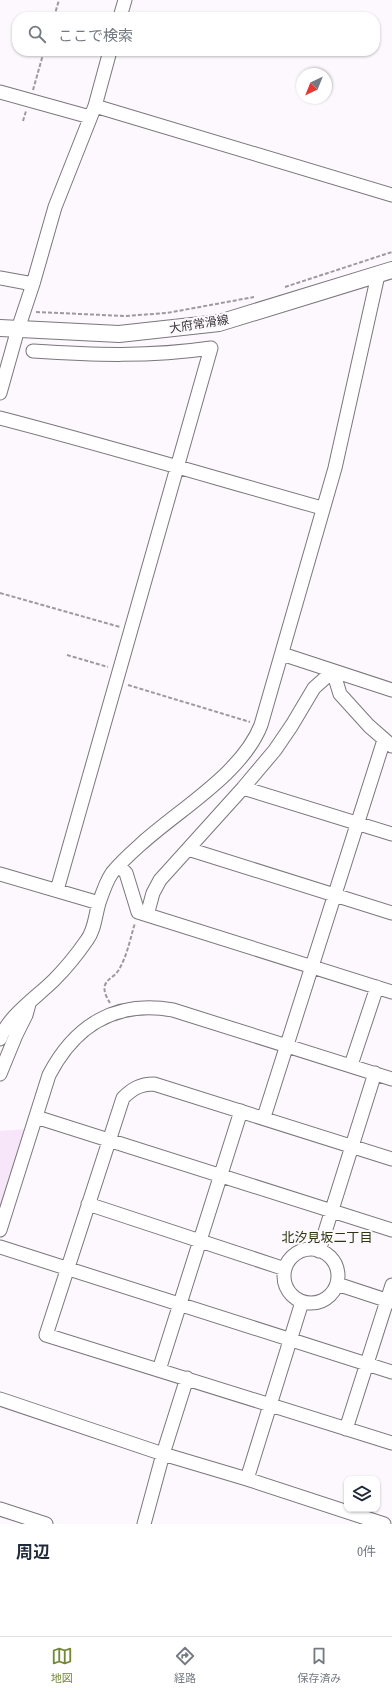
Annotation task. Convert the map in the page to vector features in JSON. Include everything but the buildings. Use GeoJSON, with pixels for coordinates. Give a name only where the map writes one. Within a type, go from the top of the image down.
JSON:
{"type":"FeatureCollection","features":[{"type":"Feature","properties":{"kind":"main road","name":"大府常滑線"},"geometry":{"type":"LineString","coordinates":[[0,328],[119,334],[219,324],[385,273]]}},
{"type":"Feature","properties":{"kind":"street"},"geometry":{"type":"LineString","coordinates":[[121,12],[125,0]]}},
{"type":"Feature","properties":{"kind":"street"},"geometry":{"type":"LineString","coordinates":[[0,393],[55,207],[92,111],[108,56]]}},
{"type":"Feature","properties":{"kind":"street"},"geometry":{"type":"LineString","coordinates":[[0,92],[30,101],[92,111],[392,195]]}},
{"type":"Feature","properties":{"kind":"street"},"geometry":{"type":"LineString","coordinates":[[0,1039],[3,1031],[14,1016],[56,978],[88,939],[93,928],[99,903],[112,873],[140,844],[183,811],[225,774],[256,738],[316,537],[322,508],[335,468],[385,273]]}},
{"type":"Feature","properties":{"kind":"street"},"geometry":{"type":"LineString","coordinates":[[0,278],[33,284]]}},
{"type":"Feature","properties":{"kind":"street"},"geometry":{"type":"LineString","coordinates":[[33,352],[134,355],[184,352],[211,348],[176,468],[119,677],[76,819],[57,890]]}},
{"type":"Feature","properties":{"kind":"street"},"geometry":{"type":"LineString","coordinates":[[0,418],[322,508]]}},
{"type":"Feature","properties":{"kind":"street"},"geometry":{"type":"LineString","coordinates":[[282,654],[392,690]]}},
{"type":"Feature","properties":{"kind":"street"},"geometry":{"type":"LineString","coordinates":[[264,1117],[334,895],[358,823],[388,743],[340,694],[333,670]]}},
{"type":"Feature","properties":{"kind":"street"},"geometry":{"type":"LineString","coordinates":[[142,914],[160,880],[243,788],[275,750],[314,688],[333,670]]}},
{"type":"Feature","properties":{"kind":"street"},"geometry":{"type":"LineString","coordinates":[[243,788],[392,834]]}},
{"type":"Feature","properties":{"kind":"street"},"geometry":{"type":"LineString","coordinates":[[188,849],[392,914]]}},
{"type":"Feature","properties":{"kind":"street"},"geometry":{"type":"LineString","coordinates":[[119,866],[126,873],[142,914]]}},
{"type":"Feature","properties":{"kind":"street"},"geometry":{"type":"LineString","coordinates":[[0,874],[99,903]]}},
{"type":"Feature","properties":{"kind":"street"},"geometry":{"type":"LineString","coordinates":[[142,914],[392,992]]}},
{"type":"Feature","properties":{"kind":"street"},"geometry":{"type":"LineString","coordinates":[[351,1065],[377,987]]}},
{"type":"Feature","properties":{"kind":"street"},"geometry":{"type":"LineString","coordinates":[[0,1074],[26,1015],[28,1004]]}},
{"type":"Feature","properties":{"kind":"street"},"geometry":{"type":"LineString","coordinates":[[0,1230],[49,1075],[58,1058],[80,1032],[95,1022],[114,1014],[125,1010],[141,1008],[157,1007],[174,1010],[392,1078]]}},
{"type":"Feature","properties":{"kind":"street"},"geometry":{"type":"LineString","coordinates":[[319,1251],[375,1073]]}},
{"type":"Feature","properties":{"kind":"street"},"geometry":{"type":"LineString","coordinates":[[392,1159],[264,1117],[154,1084],[145,1084],[136,1087],[123,1098],[46,1334],[392,1444]]}},
{"type":"Feature","properties":{"kind":"street"},"geometry":{"type":"LineString","coordinates":[[159,1370],[241,1111]]}},
{"type":"Feature","properties":{"kind":"street"},"geometry":{"type":"LineString","coordinates":[[36,1117],[392,1230]]}},
{"type":"Feature","properties":{"kind":"street"},"geometry":{"type":"LineString","coordinates":[[88,1204],[285,1269]]}},
{"type":"Feature","properties":{"kind":"street"},"geometry":{"type":"LineString","coordinates":[[0,1247],[67,1270],[392,1372]]}},
{"type":"Feature","properties":{"kind":"street"},"geometry":{"type":"LineString","coordinates":[[310,1249],[319,1251],[327,1254],[335,1264],[338,1276],[337,1284],[333,1292],[327,1298],[311,1304],[302,1302],[289,1292],[285,1285],[285,1269],[288,1261],[298,1253],[310,1249]]}},
{"type":"Feature","properties":{"kind":"street"},"geometry":{"type":"LineString","coordinates":[[337,1284],[390,1301]]}},
{"type":"Feature","properties":{"kind":"street"},"geometry":{"type":"LineString","coordinates":[[346,1429],[367,1364],[390,1301],[392,1285]]}},
{"type":"Feature","properties":{"kind":"street"},"geometry":{"type":"LineString","coordinates":[[247,1479],[302,1302]]}},
{"type":"Feature","properties":{"kind":"street"},"geometry":{"type":"LineString","coordinates":[[144,1524],[163,1454],[188,1378]]}},
{"type":"Feature","properties":{"kind":"street"},"geometry":{"type":"LineString","coordinates":[[0,1399],[163,1454],[247,1479],[384,1524]]}},
{"type":"Feature","properties":{"kind":"street"},"geometry":{"type":"LineString","coordinates":[[0,1509],[46,1524]]}},
{"type":"Feature","properties":{"kind":"path"},"geometry":{"type":"LineString","coordinates":[[55,12],[59,0]]}},
{"type":"Feature","properties":{"kind":"path"},"geometry":{"type":"LineString","coordinates":[[23,121],[43,56]]}},
{"type":"Feature","properties":{"kind":"path"},"geometry":{"type":"LineString","coordinates":[[282,288],[392,252]]}},
{"type":"Feature","properties":{"kind":"path"},"geometry":{"type":"LineString","coordinates":[[24,310],[83,315],[125,316],[167,313],[254,296]]}},
{"type":"Feature","properties":{"kind":"path"},"geometry":{"type":"LineString","coordinates":[[0,593],[132,630]]}},
{"type":"Feature","properties":{"kind":"path"},"geometry":{"type":"LineString","coordinates":[[66,655],[119,677],[261,725]]}},
{"type":"Feature","properties":{"kind":"path"},"geometry":{"type":"LineString","coordinates":[[114,1014],[104,991],[109,979],[117,972],[123,960],[142,914]]}},
{"type":"Feature","properties":{"kind":"shaded area"},"geometry":{"type":"Polygon","coordinates":[[[27,1129],[0,1212],[0,1131],[27,1129]]]}},
{"type":"Feature","properties":{"kind":"district","name":"北汐見坂二丁目"},"geometry":{"type":"Point","coordinates":[327,1237]}}]}
